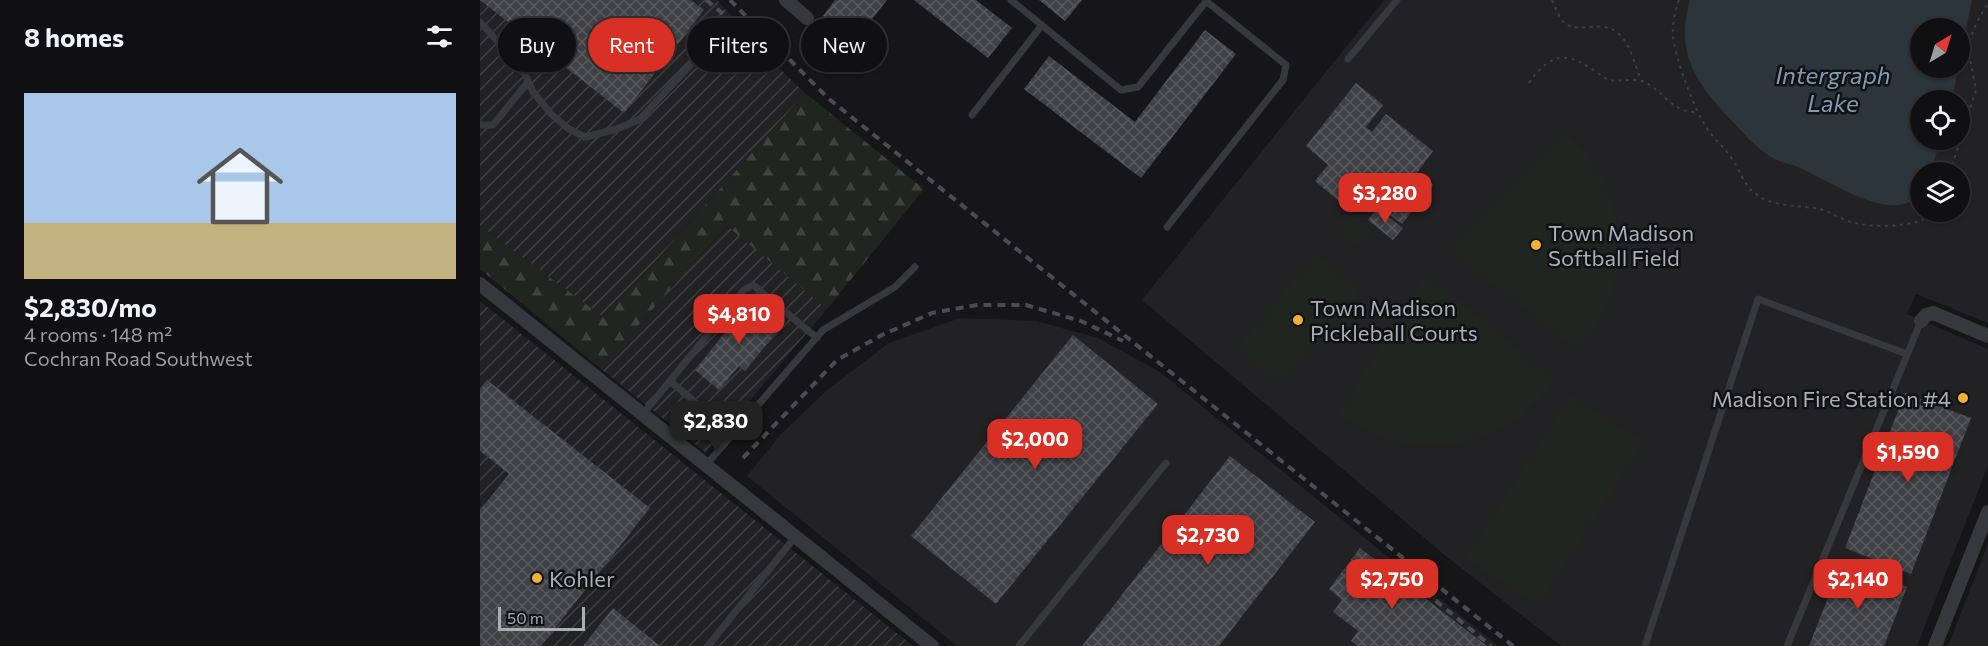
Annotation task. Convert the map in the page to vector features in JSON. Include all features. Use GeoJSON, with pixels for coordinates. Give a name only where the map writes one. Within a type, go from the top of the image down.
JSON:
{"type":"FeatureCollection","features":[{"type":"Feature","properties":{"kind":"street"},"geometry":{"type":"LineString","coordinates":[[786,0],[807,18]]}},
{"type":"Feature","properties":{"kind":"street"},"geometry":{"type":"LineString","coordinates":[[480,284],[932,646]]}},
{"type":"Feature","properties":{"kind":"street"},"geometry":{"type":"LineString","coordinates":[[1921,321],[1926,315],[1934,313],[1988,336]]}},
{"type":"Feature","properties":{"kind":"street"},"geometry":{"type":"LineString","coordinates":[[1935,646],[1988,512]]}},
{"type":"Feature","properties":{"kind":"lane"},"geometry":{"type":"LineString","coordinates":[[1011,0],[1121,90],[1138,87],[1206,1],[1286,65],[1283,80],[1167,227]]}},
{"type":"Feature","properties":{"kind":"lane"},"geometry":{"type":"LineString","coordinates":[[1348,59],[1397,0]]}},
{"type":"Feature","properties":{"kind":"lane"},"geometry":{"type":"LineString","coordinates":[[480,22],[522,68],[533,92],[552,115],[568,129],[585,137],[617,129],[640,119],[687,68]]}},
{"type":"Feature","properties":{"kind":"lane"},"geometry":{"type":"LineString","coordinates":[[972,115],[1042,25]]}},
{"type":"Feature","properties":{"kind":"lane"},"geometry":{"type":"LineString","coordinates":[[480,125],[493,125],[528,82]]}},
{"type":"Feature","properties":{"kind":"lane"},"geometry":{"type":"LineString","coordinates":[[706,465],[824,330],[895,287],[915,267]]}},
{"type":"Feature","properties":{"kind":"lane"},"geometry":{"type":"LineString","coordinates":[[643,414],[744,290],[753,285],[817,338]]}},
{"type":"Feature","properties":{"kind":"lane"},"geometry":{"type":"LineString","coordinates":[[1645,646],[1758,299],[1907,354]]}},
{"type":"Feature","properties":{"kind":"lane"},"geometry":{"type":"LineString","coordinates":[[1787,646],[1921,321]]}},
{"type":"Feature","properties":{"kind":"lane"},"geometry":{"type":"LineString","coordinates":[[670,381],[733,434]]}},
{"type":"Feature","properties":{"kind":"lane"},"geometry":{"type":"LineString","coordinates":[[1019,646],[1167,463]]}},
{"type":"Feature","properties":{"kind":"lane"},"geometry":{"type":"LineString","coordinates":[[708,646],[795,537]]}},
{"type":"Feature","properties":{"kind":"path"},"geometry":{"type":"LineString","coordinates":[[1552,0],[1561,18],[1567,24],[1573,27],[1602,26],[1618,33],[1625,41],[1642,81],[1676,106],[1688,111],[1699,111]]}},
{"type":"Feature","properties":{"kind":"path"},"geometry":{"type":"LineString","coordinates":[[1679,0],[1674,18],[1673,35],[1676,53],[1699,111],[1709,132],[1724,147],[1741,177],[1757,196],[1774,202],[1821,209],[1846,220],[1876,226],[1910,221]]}},
{"type":"Feature","properties":{"kind":"path"},"geometry":{"type":"LineString","coordinates":[[1953,162],[1976,90],[1969,53],[1970,39],[1988,3]]}},
{"type":"Feature","properties":{"kind":"path"},"geometry":{"type":"LineString","coordinates":[[1529,83],[1538,70],[1550,60],[1560,57],[1581,62],[1608,80],[1642,81]]}},
{"type":"Feature","properties":{"kind":"shaded area"},"geometry":{"type":"Polygon","coordinates":[[[480,0],[717,0],[733,18],[687,18],[687,72],[783,72],[805,93],[605,318],[480,226],[480,0]]]}},
{"type":"Feature","properties":{"kind":"shaded area"},"geometry":{"type":"Polygon","coordinates":[[[1384,0],[1988,0],[1988,323],[1916,294],[1907,314],[1988,349],[1988,466],[1917,646],[1561,646],[1447,557],[1142,300],[1384,0]]]}},
{"type":"Feature","properties":{"kind":"shaded area"},"geometry":{"type":"Polygon","coordinates":[[[728,225],[827,309],[706,453],[600,368],[728,225]]]}},
{"type":"Feature","properties":{"kind":"shaded area","name":"Kohler"},"geometry":{"type":"Polygon","coordinates":[[[480,301],[913,646],[480,646],[480,301]]]}},
{"type":"Feature","properties":{"kind":"shaded area"},"geometry":{"type":"Polygon","coordinates":[[[960,318],[1036,321],[1098,338],[1160,372],[1498,646],[957,646],[747,476],[781,434],[826,391],[889,343],[960,318]]]}},
{"type":"Feature","properties":{"kind":"shaded area"},"geometry":{"type":"Polygon","coordinates":[[[1988,544],[1988,646],[1948,646],[1988,544]]]}},
{"type":"Feature","properties":{"kind":"green space"},"geometry":{"type":"Polygon","coordinates":[[[805,93],[924,189],[827,309],[727,226],[600,368],[480,269],[480,226],[605,318],[805,93]]]}},
{"type":"Feature","properties":{"kind":"green space","name":"Town Madison Softball Field"},"geometry":{"type":"Polygon","coordinates":[[[1563,131],[1583,150],[1606,185],[1613,205],[1619,247],[1613,289],[1606,309],[1597,326],[1577,351],[1454,255],[1453,241],[1563,131]]]}},
{"type":"Feature","properties":{"kind":"green space"},"geometry":{"type":"Polygon","coordinates":[[[1352,214],[1372,231],[1358,249],[1337,232],[1352,214]]]}},
{"type":"Feature","properties":{"kind":"green space","name":"Town Madison Pickleball Courts"},"geometry":{"type":"Polygon","coordinates":[[[1317,253],[1361,290],[1279,386],[1236,349],[1317,253]]]}},
{"type":"Feature","properties":{"kind":"green space"},"geometry":{"type":"Polygon","coordinates":[[[1421,280],[1436,280],[1554,379],[1532,406],[1508,425],[1473,440],[1435,446],[1416,445],[1373,435],[1338,415],[1421,280]]]}},
{"type":"Feature","properties":{"kind":"green space"},"geometry":{"type":"Polygon","coordinates":[[[1571,395],[1644,442],[1538,606],[1465,559],[1571,395]]]}},
{"type":"Feature","properties":{"kind":"water","name":"Intergraph Lake"},"geometry":{"type":"Polygon","coordinates":[[[1690,0],[1972,0],[1968,18],[1910,18],[1910,78],[1956,78],[1954,90],[1910,90],[1910,150],[1938,150],[1933,162],[1910,162],[1910,201],[1894,205],[1858,197],[1802,169],[1775,159],[1758,148],[1719,107],[1699,80],[1687,52],[1686,19],[1690,0]]]}},
{"type":"Feature","properties":{"kind":"building"},"geometry":{"type":"Polygon","coordinates":[[[480,0],[691,0],[704,10],[698,18],[687,18],[687,32],[675,47],[675,18],[588,18],[588,72],[656,72],[624,113],[572,72],[576,72],[576,18],[503,18],[480,0]]]}},
{"type":"Feature","properties":{"kind":"building"},"geometry":{"type":"Polygon","coordinates":[[[835,0],[887,0],[873,18],[826,18],[823,16],[835,0]]]}},
{"type":"Feature","properties":{"kind":"building"},"geometry":{"type":"Polygon","coordinates":[[[914,0],[976,0],[1012,28],[988,58],[914,0]]]}},
{"type":"Feature","properties":{"kind":"building"},"geometry":{"type":"Polygon","coordinates":[[[1039,0],[1082,0],[1065,21],[1039,0]]]}},
{"type":"Feature","properties":{"kind":"building"},"geometry":{"type":"Polygon","coordinates":[[[1205,30],[1236,54],[1141,178],[1024,89],[1049,56],[1135,122],[1205,30]]]}},
{"type":"Feature","properties":{"kind":"building"},"geometry":{"type":"Polygon","coordinates":[[[1356,83],[1383,105],[1366,127],[1372,132],[1386,114],[1433,151],[1417,173],[1433,185],[1402,224],[1358,191],[1345,206],[1315,181],[1328,165],[1306,146],[1356,83]]]}},
{"type":"Feature","properties":{"kind":"building"},"geometry":{"type":"Polygon","coordinates":[[[1377,208],[1403,228],[1393,240],[1368,220],[1377,208]]]}},
{"type":"Feature","properties":{"kind":"building"},"geometry":{"type":"Polygon","coordinates":[[[754,296],[767,306],[761,313],[780,328],[745,371],[739,366],[719,390],[695,370],[754,296]]]}},
{"type":"Feature","properties":{"kind":"building"},"geometry":{"type":"Polygon","coordinates":[[[1073,335],[1158,404],[996,604],[911,536],[1073,335]]]}},
{"type":"Feature","properties":{"kind":"building","name":"Kohler"},"geometry":{"type":"Polygon","coordinates":[[[487,380],[650,508],[541,646],[480,646],[480,510],[509,474],[480,451],[480,389],[487,380]]]}},
{"type":"Feature","properties":{"kind":"building"},"geometry":{"type":"Polygon","coordinates":[[[1905,393],[1971,418],[1911,574],[1845,548],[1905,393]]]}},
{"type":"Feature","properties":{"kind":"building"},"geometry":{"type":"Polygon","coordinates":[[[1230,456],[1315,522],[1219,646],[1082,646],[1230,456]]]}},
{"type":"Feature","properties":{"kind":"building"},"geometry":{"type":"Polygon","coordinates":[[[1360,548],[1487,646],[1357,646],[1351,641],[1358,631],[1333,612],[1342,600],[1329,589],[1360,548]]]}},
{"type":"Feature","properties":{"kind":"building"},"geometry":{"type":"Polygon","coordinates":[[[1842,562],[1907,587],[1884,646],[1809,646],[1842,562]]]}},
{"type":"Feature","properties":{"kind":"building","name":"Kohler"},"geometry":{"type":"Polygon","coordinates":[[[613,608],[660,646],[583,646],[613,608]]]}},
{"type":"Feature","properties":{"kind":"railway"},"geometry":{"type":"LineString","coordinates":[[706,0],[728,18]]}},
{"type":"Feature","properties":{"kind":"railway"},"geometry":{"type":"LineString","coordinates":[[730,0],[829,99],[1513,646]]}},
{"type":"Feature","properties":{"kind":"railway"},"geometry":{"type":"LineString","coordinates":[[743,458],[837,360],[882,335],[932,313],[977,305],[1026,305],[1081,321],[1123,341]]}},
{"type":"Feature","properties":{"kind":"railway"},"geometry":{"type":"LineString","coordinates":[[1403,574],[1491,646]]}},
{"type":"Feature","properties":{"kind":"place","name":"Town Madison Softball Field"},"geometry":{"type":"Point","coordinates":[1536,245]}},
{"type":"Feature","properties":{"kind":"place","name":"Town Madison Pickleball Courts"},"geometry":{"type":"Point","coordinates":[1298,320]}},
{"type":"Feature","properties":{"kind":"place","name":"Madison Fire Station #4"},"geometry":{"type":"Point","coordinates":[1963,398]}},
{"type":"Feature","properties":{"kind":"place","name":"Kohler"},"geometry":{"type":"Point","coordinates":[537,578]}}]}
